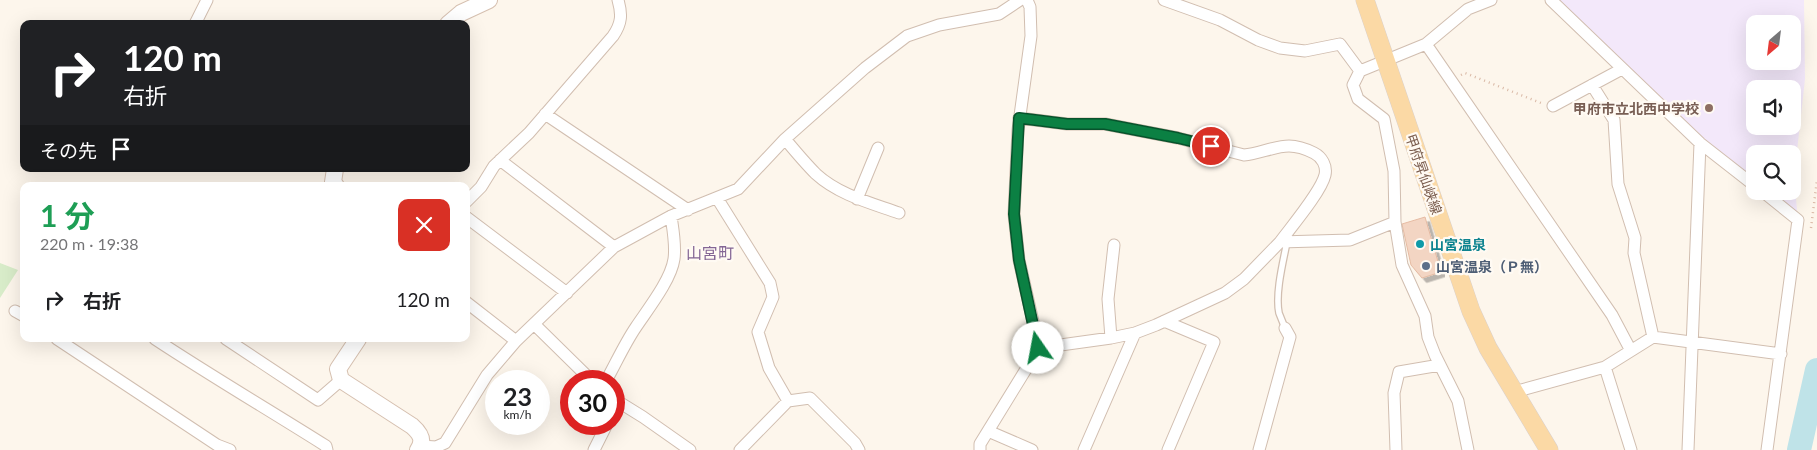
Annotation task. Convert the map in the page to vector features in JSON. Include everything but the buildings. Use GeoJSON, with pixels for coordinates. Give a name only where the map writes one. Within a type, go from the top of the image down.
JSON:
{"type":"FeatureCollection","features":[{"type":"Feature","properties":{"kind":"main road","name":"甲府昇仙峡線"},"geometry":{"type":"LineString","coordinates":[[1365,0],[1471,311],[1488,348],[1549,450]]}},
{"type":"Feature","properties":{"kind":"street"},"geometry":{"type":"LineString","coordinates":[[197,20],[207,0]]}},
{"type":"Feature","properties":{"kind":"street"},"geometry":{"type":"LineString","coordinates":[[453,20],[461,13],[490,0]]}},
{"type":"Feature","properties":{"kind":"street"},"geometry":{"type":"LineString","coordinates":[[470,198],[481,187],[494,166],[530,132],[617,30],[622,15],[618,0]]}},
{"type":"Feature","properties":{"kind":"street"},"geometry":{"type":"LineString","coordinates":[[356,342],[338,369],[341,380],[412,426],[420,433],[429,448],[445,443],[487,375],[516,341],[614,247],[671,216],[738,189],[785,139],[871,63],[907,36],[939,25],[999,14],[1020,0]]}},
{"type":"Feature","properties":{"kind":"street"},"geometry":{"type":"LineString","coordinates":[[980,450],[980,444],[1038,348],[1019,260],[1014,214],[1019,118],[1031,36],[1030,7],[1027,0]]}},
{"type":"Feature","properties":{"kind":"street"},"geometry":{"type":"LineString","coordinates":[[1164,0],[1220,20],[1258,40],[1280,48],[1305,51],[1340,44],[1360,71]]}},
{"type":"Feature","properties":{"kind":"street"},"geometry":{"type":"LineString","coordinates":[[1468,450],[1458,401],[1428,337],[1426,316],[1402,265],[1395,222],[1394,171],[1384,119],[1358,99],[1353,85],[1360,71],[1426,44],[1468,9],[1491,0]]}},
{"type":"Feature","properties":{"kind":"street"},"geometry":{"type":"LineString","coordinates":[[1551,0],[1700,143],[1746,179]]}},
{"type":"Feature","properties":{"kind":"street"},"geometry":{"type":"LineString","coordinates":[[1426,44],[1612,315],[1630,349]]}},
{"type":"Feature","properties":{"kind":"street"},"geometry":{"type":"LineString","coordinates":[[1553,106],[1622,69]]}},
{"type":"Feature","properties":{"kind":"street"},"geometry":{"type":"LineString","coordinates":[[1592,85],[1614,120],[1618,184],[1635,238],[1634,253],[1653,337]]}},
{"type":"Feature","properties":{"kind":"street"},"geometry":{"type":"LineString","coordinates":[[545,114],[688,210]]}},
{"type":"Feature","properties":{"kind":"street"},"geometry":{"type":"LineString","coordinates":[[1019,118],[1067,124],[1105,124],[1178,138],[1244,155],[1287,146],[1304,148],[1318,155],[1325,166],[1325,175],[1319,188],[1284,242],[1244,279],[1225,293],[1164,322],[1135,333],[1038,348]]}},
{"type":"Feature","properties":{"kind":"street"},"geometry":{"type":"LineString","coordinates":[[785,139],[817,175],[840,191],[857,199],[899,213]]}},
{"type":"Feature","properties":{"kind":"street"},"geometry":{"type":"LineString","coordinates":[[1688,450],[1700,143]]}},
{"type":"Feature","properties":{"kind":"street"},"geometry":{"type":"LineString","coordinates":[[857,199],[878,148]]}},
{"type":"Feature","properties":{"kind":"street"},"geometry":{"type":"LineString","coordinates":[[500,160],[614,247]]}},
{"type":"Feature","properties":{"kind":"street"},"geometry":{"type":"LineString","coordinates":[[718,198],[770,283],[773,297],[758,332],[769,368],[788,401]]}},
{"type":"Feature","properties":{"kind":"street"},"geometry":{"type":"LineString","coordinates":[[1767,450],[1798,220],[1773,200]]}},
{"type":"Feature","properties":{"kind":"street"},"geometry":{"type":"LineString","coordinates":[[612,370],[635,328],[651,308],[670,271],[674,259],[671,216]]}},
{"type":"Feature","properties":{"kind":"street"},"geometry":{"type":"LineString","coordinates":[[470,220],[567,293]]}},
{"type":"Feature","properties":{"kind":"street"},"geometry":{"type":"LineString","coordinates":[[1284,242],[1350,240],[1395,222]]}},
{"type":"Feature","properties":{"kind":"street"},"geometry":{"type":"LineString","coordinates":[[1111,338],[1108,299],[1114,245]]}},
{"type":"Feature","properties":{"kind":"street"},"geometry":{"type":"LineString","coordinates":[[470,305],[516,341]]}},
{"type":"Feature","properties":{"kind":"street"},"geometry":{"type":"LineString","coordinates":[[1164,322],[1214,342],[1168,450]]}},
{"type":"Feature","properties":{"kind":"street"},"geometry":{"type":"LineString","coordinates":[[534,324],[581,370]]}},
{"type":"Feature","properties":{"kind":"street"},"geometry":{"type":"LineString","coordinates":[[1259,450],[1290,338],[1285,328]]}},
{"type":"Feature","properties":{"kind":"street"},"geometry":{"type":"LineString","coordinates":[[1084,450],[1135,333]]}},
{"type":"Feature","properties":{"kind":"street"},"geometry":{"type":"LineString","coordinates":[[1514,392],[1605,367],[1630,349],[1653,337],[1781,354]]}},
{"type":"Feature","properties":{"kind":"street"},"geometry":{"type":"LineString","coordinates":[[62,342],[217,445],[230,450]]}},
{"type":"Feature","properties":{"kind":"street"},"geometry":{"type":"LineString","coordinates":[[160,342],[222,383],[326,446],[327,450]]}},
{"type":"Feature","properties":{"kind":"street"},"geometry":{"type":"LineString","coordinates":[[231,342],[318,400],[341,380]]}},
{"type":"Feature","properties":{"kind":"street"},"geometry":{"type":"LineString","coordinates":[[1396,450],[1394,392],[1399,372],[1440,365]]}},
{"type":"Feature","properties":{"kind":"street"},"geometry":{"type":"LineString","coordinates":[[1605,367],[1631,450]]}},
{"type":"Feature","properties":{"kind":"street"},"geometry":{"type":"LineString","coordinates":[[740,450],[788,401],[810,398],[855,443],[859,450]]}},
{"type":"Feature","properties":{"kind":"street"},"geometry":{"type":"LineString","coordinates":[[625,409],[643,417],[690,450]]}},
{"type":"Feature","properties":{"kind":"street"},"geometry":{"type":"LineString","coordinates":[[988,431],[1032,450]]}},
{"type":"Feature","properties":{"kind":"street"},"geometry":{"type":"LineString","coordinates":[[594,450],[602,435]]}},
{"type":"Feature","properties":{"kind":"lane"},"geometry":{"type":"LineString","coordinates":[[1284,242],[1278,299],[1279,312],[1285,328]]}},
{"type":"Feature","properties":{"kind":"path"},"geometry":{"type":"LineString","coordinates":[[1451,81],[1465,73],[1543,104],[1553,106]]}},
{"type":"Feature","properties":{"kind":"path"},"geometry":{"type":"LineString","coordinates":[[1811,228],[1817,180]]}},
{"type":"Feature","properties":{"kind":"shaded area","name":"甲府市立北西中学校"},"geometry":{"type":"Polygon","coordinates":[[[1551,0],[1804,0],[1805,79],[1801,115],[1801,80],[1746,80],[1746,135],[1799,135],[1798,145],[1746,145],[1746,178],[1551,0]]]}},
{"type":"Feature","properties":{"kind":"shaded area","name":"甲府市立北西中学校"},"geometry":{"type":"Polygon","coordinates":[[[1773,200],[1796,200],[1798,220],[1773,200]]]}},
{"type":"Feature","properties":{"kind":"green space"},"geometry":{"type":"Polygon","coordinates":[[[0,263],[18,270],[0,298],[0,263]]]}},
{"type":"Feature","properties":{"kind":"waterway"},"geometry":{"type":"LineString","coordinates":[[1799,450],[1817,370]]}},
{"type":"Feature","properties":{"kind":"place","name":"甲府市立北西中学校"},"geometry":{"type":"Point","coordinates":[1709,108]}},
{"type":"Feature","properties":{"kind":"place","name":"山宮温泉"},"geometry":{"type":"Point","coordinates":[1420,244]}},
{"type":"Feature","properties":{"kind":"place","name":"山宮温泉（Ｐ無）"},"geometry":{"type":"Point","coordinates":[1426,266]}},
{"type":"Feature","properties":{"kind":"district","name":"山宮町"},"geometry":{"type":"Point","coordinates":[710,252]}},
{"type":"Feature","properties":{"kind":"route"},"geometry":{"type":"LineString","coordinates":[[1038,348],[1019,260],[1014,214],[1019,118],[1067,124],[1105,124],[1211,146]]}}]}
